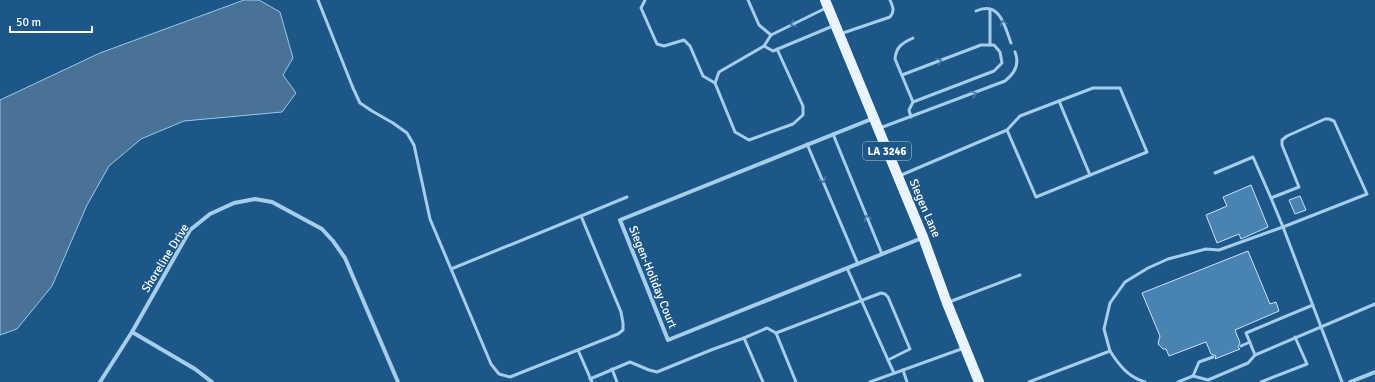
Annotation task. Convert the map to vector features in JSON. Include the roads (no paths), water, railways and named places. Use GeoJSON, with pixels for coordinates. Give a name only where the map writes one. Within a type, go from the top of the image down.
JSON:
{"type":"FeatureCollection","features":[{"type":"Feature","properties":{"kind":"main road","name":"Siegen Lane"},"geometry":{"type":"LineString","coordinates":[[827,3],[923,237],[979,382]]}},
{"type":"Feature","properties":{"kind":"street","name":"Siegen-Holiday Court"},"geometry":{"type":"LineString","coordinates":[[874,118],[620,220],[668,340],[923,237]]}},
{"type":"Feature","properties":{"kind":"street","name":"Shoreline Drive"},"geometry":{"type":"LineString","coordinates":[[100,382],[132,332],[190,230],[210,214],[234,203],[255,199],[272,202],[288,210],[322,229],[333,241],[345,258],[398,382]]}},
{"type":"Feature","properties":{"kind":"street"},"geometry":{"type":"LineString","coordinates":[[132,332],[194,369],[212,382]]}},
{"type":"Feature","properties":{"kind":"street"},"geometry":{"type":"LineString","coordinates":[[1350,382],[1375,372]]}},
{"type":"Feature","properties":{"kind":"lane"},"geometry":{"type":"LineString","coordinates":[[318,0],[360,103],[393,123],[407,134],[414,145],[430,219],[491,364],[499,374],[510,377],[618,334],[623,330],[624,323],[621,312],[581,216]]}},
{"type":"Feature","properties":{"kind":"lane"},"geometry":{"type":"LineString","coordinates":[[645,0],[641,8],[657,44],[664,46],[684,40],[690,46],[703,76],[715,83],[736,132],[749,140],[793,124],[803,115],[803,106],[777,49]]}},
{"type":"Feature","properties":{"kind":"lane"},"geometry":{"type":"LineString","coordinates":[[748,0],[759,25],[771,35]]}},
{"type":"Feature","properties":{"kind":"lane"},"geometry":{"type":"LineString","coordinates":[[840,35],[890,17],[894,13],[894,8],[890,0]]}},
{"type":"Feature","properties":{"kind":"lane"},"geometry":{"type":"LineString","coordinates":[[715,83],[719,72],[764,46],[771,35],[827,3]]}},
{"type":"Feature","properties":{"kind":"lane"},"geometry":{"type":"LineString","coordinates":[[976,11],[981,9],[996,11],[1000,15],[1011,43]]}},
{"type":"Feature","properties":{"kind":"lane"},"geometry":{"type":"LineString","coordinates":[[990,9],[990,45]]}},
{"type":"Feature","properties":{"kind":"lane"},"geometry":{"type":"LineString","coordinates":[[764,46],[773,51],[836,25]]}},
{"type":"Feature","properties":{"kind":"lane"},"geometry":{"type":"LineString","coordinates":[[913,38],[904,42],[898,47],[895,59],[913,102]]}},
{"type":"Feature","properties":{"kind":"lane"},"geometry":{"type":"LineString","coordinates":[[902,74],[981,45],[994,45],[1000,52],[1002,63],[994,71],[913,102],[909,110],[911,117]]}},
{"type":"Feature","properties":{"kind":"lane"},"geometry":{"type":"LineString","coordinates":[[879,129],[1005,81],[1014,72],[1017,66],[1017,56],[1015,52]]}},
{"type":"Feature","properties":{"kind":"lane"},"geometry":{"type":"LineString","coordinates":[[898,177],[1007,130],[1020,116],[1093,88],[1120,88],[1147,152],[1036,197],[1007,130]]}},
{"type":"Feature","properties":{"kind":"lane"},"geometry":{"type":"LineString","coordinates":[[1060,101],[1090,175]]}},
{"type":"Feature","properties":{"kind":"lane"},"geometry":{"type":"LineString","coordinates":[[1145,382],[1135,379],[1120,366],[1110,351],[1104,329],[1110,303],[1125,282],[1148,268],[1168,259],[1206,249],[1220,250],[1367,194],[1334,121],[1325,119],[1287,136],[1282,140],[1282,145],[1299,187],[1271,198]]}},
{"type":"Feature","properties":{"kind":"lane"},"geometry":{"type":"LineString","coordinates":[[833,134],[882,254]]}},
{"type":"Feature","properties":{"kind":"lane"},"geometry":{"type":"LineString","coordinates":[[807,144],[858,264]]}},
{"type":"Feature","properties":{"kind":"lane"},"geometry":{"type":"LineString","coordinates":[[1215,173],[1253,157],[1283,227],[1342,382]]}},
{"type":"Feature","properties":{"kind":"lane"},"geometry":{"type":"LineString","coordinates":[[451,269],[627,197]]}},
{"type":"Feature","properties":{"kind":"lane"},"geometry":{"type":"LineString","coordinates":[[847,268],[894,373]]}},
{"type":"Feature","properties":{"kind":"lane"},"geometry":{"type":"LineString","coordinates":[[948,303],[1020,275]]}},
{"type":"Feature","properties":{"kind":"lane"},"geometry":{"type":"LineString","coordinates":[[776,333],[881,292],[888,297],[910,349],[888,360]]}},
{"type":"Feature","properties":{"kind":"lane"},"geometry":{"type":"LineString","coordinates":[[1178,382],[1193,376],[1209,381],[1248,363],[1255,355],[1375,304]]}},
{"type":"Feature","properties":{"kind":"lane"},"geometry":{"type":"LineString","coordinates":[[1255,355],[1246,333],[1313,305]]}},
{"type":"Feature","properties":{"kind":"lane"},"geometry":{"type":"LineString","coordinates":[[578,350],[591,380],[630,362],[657,372],[767,328],[776,333],[796,382]]}},
{"type":"Feature","properties":{"kind":"lane"},"geometry":{"type":"LineString","coordinates":[[1261,382],[1307,364],[1295,337]]}},
{"type":"Feature","properties":{"kind":"lane"},"geometry":{"type":"LineString","coordinates":[[744,338],[763,382]]}},
{"type":"Feature","properties":{"kind":"lane"},"geometry":{"type":"LineString","coordinates":[[1241,346],[1250,342]]}},
{"type":"Feature","properties":{"kind":"lane"},"geometry":{"type":"LineString","coordinates":[[870,382],[965,347]]}},
{"type":"Feature","properties":{"kind":"lane"},"geometry":{"type":"LineString","coordinates":[[1029,382],[1110,351]]}},
{"type":"Feature","properties":{"kind":"lane"},"geometry":{"type":"LineString","coordinates":[[1193,376],[1199,362],[1212,357]]}},
{"type":"Feature","properties":{"kind":"lane"},"geometry":{"type":"LineString","coordinates":[[612,369],[617,382]]}},
{"type":"Feature","properties":{"kind":"lane"},"geometry":{"type":"LineString","coordinates":[[903,370],[907,382]]}},
{"type":"Feature","properties":{"kind":"water"},"geometry":{"type":"Polygon","coordinates":[[[244,0],[259,0],[280,12],[293,58],[283,75],[296,93],[282,112],[184,121],[141,139],[109,166],[87,205],[52,286],[17,329],[0,335],[0,100],[100,53],[244,0]]]}}]}
